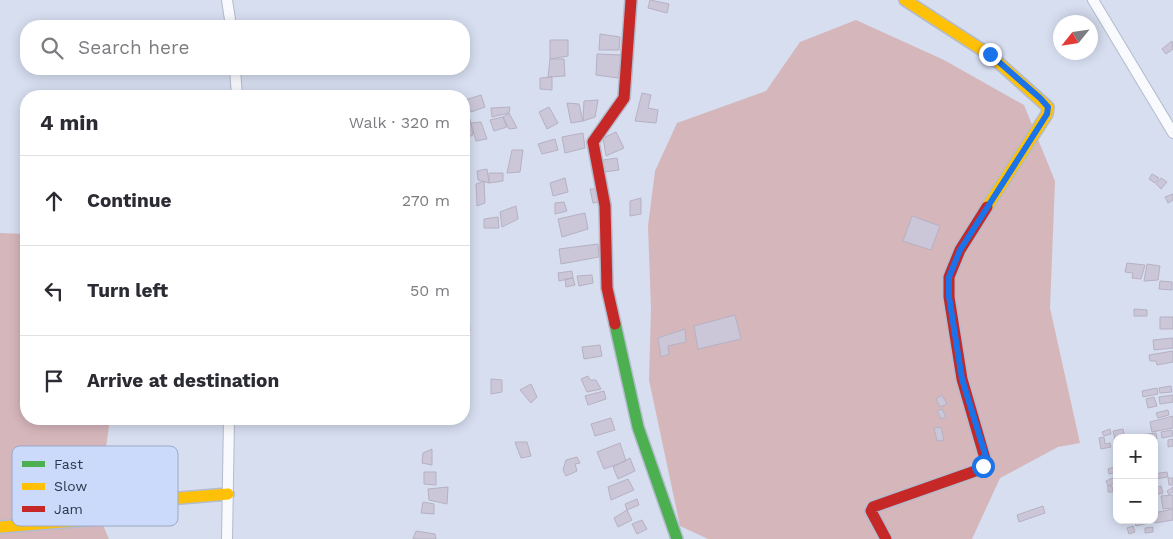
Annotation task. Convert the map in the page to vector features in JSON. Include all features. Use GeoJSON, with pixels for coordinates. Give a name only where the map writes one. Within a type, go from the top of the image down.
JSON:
{"type":"FeatureCollection","features":[{"type":"Feature","properties":{"kind":"street"},"geometry":{"type":"LineString","coordinates":[[227,0],[230,20]]}},
{"type":"Feature","properties":{"kind":"street"},"geometry":{"type":"LineString","coordinates":[[631,0],[624,98],[593,142],[605,206],[607,288],[638,427],[677,539]]}},
{"type":"Feature","properties":{"kind":"street"},"geometry":{"type":"LineString","coordinates":[[886,539],[871,511],[873,507],[978,470],[986,462],[962,379],[949,297],[949,277],[960,250],[1047,114],[1048,107],[990,54],[904,0]]}},
{"type":"Feature","properties":{"kind":"street"},"geometry":{"type":"LineString","coordinates":[[1093,0],[1173,133]]}},
{"type":"Feature","properties":{"kind":"street"},"geometry":{"type":"LineString","coordinates":[[235,75],[237,90]]}},
{"type":"Feature","properties":{"kind":"street"},"geometry":{"type":"LineString","coordinates":[[227,539],[229,425]]}},
{"type":"Feature","properties":{"kind":"street"},"geometry":{"type":"LineString","coordinates":[[178,498],[228,494]]}},
{"type":"Feature","properties":{"kind":"street"},"geometry":{"type":"LineString","coordinates":[[0,527],[14,526]]}},
{"type":"Feature","properties":{"kind":"shaded area"},"geometry":{"type":"Polygon","coordinates":[[[856,20],[944,60],[1024,105],[1055,181],[1050,308],[1080,443],[1058,447],[1000,478],[972,539],[708,539],[680,526],[649,380],[651,309],[648,226],[655,171],[677,123],[766,91],[800,42],[856,20]]]}},
{"type":"Feature","properties":{"kind":"shaded area"},"geometry":{"type":"Polygon","coordinates":[[[0,233],[20,234],[20,425],[109,425],[106,446],[12,446],[12,526],[103,526],[109,539],[0,539],[0,233]]]}},
{"type":"Feature","properties":{"kind":"building"},"geometry":{"type":"Polygon","coordinates":[[[650,0],[669,4],[667,13],[648,8],[650,0]]]}},
{"type":"Feature","properties":{"kind":"building"},"geometry":{"type":"Polygon","coordinates":[[[600,34],[620,37],[619,50],[599,50],[600,34]]]}},
{"type":"Feature","properties":{"kind":"building"},"geometry":{"type":"Polygon","coordinates":[[[550,40],[568,40],[568,56],[550,59],[550,40]]]}},
{"type":"Feature","properties":{"kind":"building"},"geometry":{"type":"Polygon","coordinates":[[[1172,41],[1173,49],[1166,54],[1162,49],[1172,41]]]}},
{"type":"Feature","properties":{"kind":"building"},"geometry":{"type":"Polygon","coordinates":[[[597,54],[622,55],[618,78],[596,75],[597,54]]]}},
{"type":"Feature","properties":{"kind":"building"},"geometry":{"type":"Polygon","coordinates":[[[550,59],[564,59],[565,76],[548,77],[550,59]]]}},
{"type":"Feature","properties":{"kind":"building"},"geometry":{"type":"Polygon","coordinates":[[[552,77],[552,90],[540,89],[540,78],[552,77]]]}},
{"type":"Feature","properties":{"kind":"building"},"geometry":{"type":"Polygon","coordinates":[[[642,93],[651,95],[648,108],[658,110],[656,123],[635,121],[642,93]]]}},
{"type":"Feature","properties":{"kind":"building"},"geometry":{"type":"Polygon","coordinates":[[[481,95],[485,107],[471,112],[470,98],[481,95]]]}},
{"type":"Feature","properties":{"kind":"building"},"geometry":{"type":"Polygon","coordinates":[[[598,100],[595,117],[583,121],[584,101],[598,100]]]}},
{"type":"Feature","properties":{"kind":"building"},"geometry":{"type":"Polygon","coordinates":[[[567,103],[579,104],[583,121],[571,123],[567,103]]]}},
{"type":"Feature","properties":{"kind":"building"},"geometry":{"type":"Polygon","coordinates":[[[510,107],[509,113],[492,117],[491,108],[510,107]]]}},
{"type":"Feature","properties":{"kind":"building"},"geometry":{"type":"Polygon","coordinates":[[[549,107],[558,123],[547,129],[539,112],[549,107]]]}},
{"type":"Feature","properties":{"kind":"building"},"geometry":{"type":"Polygon","coordinates":[[[509,113],[517,128],[509,129],[503,117],[509,113]]]}},
{"type":"Feature","properties":{"kind":"building"},"geometry":{"type":"Polygon","coordinates":[[[503,117],[507,127],[494,131],[490,120],[503,117]]]}},
{"type":"Feature","properties":{"kind":"building"},"geometry":{"type":"Polygon","coordinates":[[[470,119],[473,135],[470,136],[470,119]]]}},
{"type":"Feature","properties":{"kind":"building"},"geometry":{"type":"Polygon","coordinates":[[[481,122],[487,139],[476,141],[471,123],[481,122]]]}},
{"type":"Feature","properties":{"kind":"building"},"geometry":{"type":"Polygon","coordinates":[[[616,132],[624,148],[606,156],[603,138],[616,132]]]}},
{"type":"Feature","properties":{"kind":"building"},"geometry":{"type":"Polygon","coordinates":[[[583,133],[585,148],[565,153],[562,137],[583,133]]]}},
{"type":"Feature","properties":{"kind":"building"},"geometry":{"type":"Polygon","coordinates":[[[555,139],[558,150],[542,154],[538,144],[555,139]]]}},
{"type":"Feature","properties":{"kind":"building"},"geometry":{"type":"Polygon","coordinates":[[[512,150],[523,150],[520,172],[507,173],[512,150]]]}},
{"type":"Feature","properties":{"kind":"building"},"geometry":{"type":"Polygon","coordinates":[[[617,158],[619,170],[604,172],[603,160],[617,158]]]}},
{"type":"Feature","properties":{"kind":"building"},"geometry":{"type":"Polygon","coordinates":[[[487,169],[489,183],[478,180],[477,171],[487,169]]]}},
{"type":"Feature","properties":{"kind":"building"},"geometry":{"type":"Polygon","coordinates":[[[489,173],[503,173],[503,181],[489,183],[489,173]]]}},
{"type":"Feature","properties":{"kind":"building"},"geometry":{"type":"Polygon","coordinates":[[[1152,174],[1159,178],[1155,183],[1149,179],[1152,174]]]}},
{"type":"Feature","properties":{"kind":"building"},"geometry":{"type":"Polygon","coordinates":[[[565,178],[568,192],[553,196],[550,183],[565,178]]]}},
{"type":"Feature","properties":{"kind":"building"},"geometry":{"type":"Polygon","coordinates":[[[1161,178],[1167,182],[1161,189],[1156,184],[1161,178]]]}},
{"type":"Feature","properties":{"kind":"building"},"geometry":{"type":"Polygon","coordinates":[[[484,181],[485,203],[477,206],[476,184],[484,181]]]}},
{"type":"Feature","properties":{"kind":"building"},"geometry":{"type":"Polygon","coordinates":[[[590,189],[599,189],[601,202],[593,203],[590,189]]]}},
{"type":"Feature","properties":{"kind":"building"},"geometry":{"type":"Polygon","coordinates":[[[1173,194],[1173,200],[1168,203],[1165,197],[1173,194]]]}},
{"type":"Feature","properties":{"kind":"building"},"geometry":{"type":"Polygon","coordinates":[[[641,198],[641,214],[630,216],[630,201],[641,198]]]}},
{"type":"Feature","properties":{"kind":"building"},"geometry":{"type":"Polygon","coordinates":[[[564,202],[567,211],[555,214],[555,203],[564,202]]]}},
{"type":"Feature","properties":{"kind":"building"},"geometry":{"type":"Polygon","coordinates":[[[516,206],[518,219],[502,227],[500,212],[516,206]]]}},
{"type":"Feature","properties":{"kind":"building"},"geometry":{"type":"Polygon","coordinates":[[[585,213],[588,229],[562,237],[558,219],[585,213]]]}},
{"type":"Feature","properties":{"kind":"building"},"geometry":{"type":"Polygon","coordinates":[[[912,216],[940,226],[931,250],[903,241],[912,216]]]}},
{"type":"Feature","properties":{"kind":"building"},"geometry":{"type":"Polygon","coordinates":[[[498,217],[499,228],[484,228],[484,219],[498,217]]]}},
{"type":"Feature","properties":{"kind":"building"},"geometry":{"type":"Polygon","coordinates":[[[598,244],[599,257],[561,264],[559,249],[598,244]]]}},
{"type":"Feature","properties":{"kind":"building"},"geometry":{"type":"Polygon","coordinates":[[[1127,263],[1145,265],[1141,279],[1132,278],[1133,273],[1125,272],[1127,263]]]}},
{"type":"Feature","properties":{"kind":"building"},"geometry":{"type":"Polygon","coordinates":[[[1147,264],[1160,266],[1158,280],[1144,281],[1147,264]]]}},
{"type":"Feature","properties":{"kind":"building"},"geometry":{"type":"Polygon","coordinates":[[[572,271],[573,278],[559,281],[558,273],[572,271]]]}},
{"type":"Feature","properties":{"kind":"building"},"geometry":{"type":"Polygon","coordinates":[[[592,275],[593,283],[579,286],[577,276],[592,275]]]}},
{"type":"Feature","properties":{"kind":"building"},"geometry":{"type":"Polygon","coordinates":[[[573,278],[575,285],[566,287],[565,279],[573,278]]]}},
{"type":"Feature","properties":{"kind":"building"},"geometry":{"type":"Polygon","coordinates":[[[1160,281],[1172,282],[1172,290],[1159,289],[1160,281]]]}},
{"type":"Feature","properties":{"kind":"building"},"geometry":{"type":"Polygon","coordinates":[[[1134,309],[1147,310],[1147,316],[1134,316],[1134,309]]]}},
{"type":"Feature","properties":{"kind":"building"},"geometry":{"type":"Polygon","coordinates":[[[735,315],[741,339],[698,349],[694,326],[735,315]]]}},
{"type":"Feature","properties":{"kind":"building"},"geometry":{"type":"Polygon","coordinates":[[[1160,317],[1173,317],[1173,329],[1160,329],[1160,317]]]}},
{"type":"Feature","properties":{"kind":"building"},"geometry":{"type":"Polygon","coordinates":[[[685,329],[686,342],[668,346],[669,354],[661,357],[658,338],[685,329]]]}},
{"type":"Feature","properties":{"kind":"building"},"geometry":{"type":"Polygon","coordinates":[[[1173,338],[1173,348],[1154,350],[1153,340],[1173,338]]]}},
{"type":"Feature","properties":{"kind":"building"},"geometry":{"type":"Polygon","coordinates":[[[600,345],[602,356],[584,359],[582,347],[600,345]]]}},
{"type":"Feature","properties":{"kind":"building"},"geometry":{"type":"Polygon","coordinates":[[[1173,351],[1173,362],[1157,365],[1156,361],[1150,361],[1149,355],[1173,351]]]}},
{"type":"Feature","properties":{"kind":"building"},"geometry":{"type":"Polygon","coordinates":[[[588,376],[590,380],[596,380],[601,389],[587,392],[581,379],[588,376]]]}},
{"type":"Feature","properties":{"kind":"building"},"geometry":{"type":"Polygon","coordinates":[[[491,379],[502,380],[502,392],[491,394],[491,379]]]}},
{"type":"Feature","properties":{"kind":"building"},"geometry":{"type":"Polygon","coordinates":[[[531,384],[537,397],[531,403],[520,390],[531,384]]]}},
{"type":"Feature","properties":{"kind":"building"},"geometry":{"type":"Polygon","coordinates":[[[1171,386],[1172,392],[1160,393],[1159,388],[1171,386]]]}},
{"type":"Feature","properties":{"kind":"building"},"geometry":{"type":"Polygon","coordinates":[[[1157,388],[1158,394],[1143,397],[1142,391],[1157,388]]]}},
{"type":"Feature","properties":{"kind":"building"},"geometry":{"type":"Polygon","coordinates":[[[604,391],[606,399],[588,405],[585,396],[604,391]]]}},
{"type":"Feature","properties":{"kind":"building"},"geometry":{"type":"Polygon","coordinates":[[[942,395],[947,404],[940,407],[936,399],[942,395]]]}},
{"type":"Feature","properties":{"kind":"building"},"geometry":{"type":"Polygon","coordinates":[[[1173,395],[1173,402],[1160,404],[1159,397],[1173,395]]]}},
{"type":"Feature","properties":{"kind":"building"},"geometry":{"type":"Polygon","coordinates":[[[1154,397],[1157,406],[1148,408],[1146,399],[1154,397]]]}},
{"type":"Feature","properties":{"kind":"building"},"geometry":{"type":"Polygon","coordinates":[[[942,409],[946,417],[941,419],[937,411],[942,409]]]}},
{"type":"Feature","properties":{"kind":"building"},"geometry":{"type":"Polygon","coordinates":[[[1168,410],[1169,415],[1158,418],[1156,413],[1168,410]]]}},
{"type":"Feature","properties":{"kind":"building"},"geometry":{"type":"Polygon","coordinates":[[[1173,416],[1173,428],[1152,432],[1150,422],[1173,416]]]}},
{"type":"Feature","properties":{"kind":"building"},"geometry":{"type":"Polygon","coordinates":[[[611,418],[615,430],[595,436],[591,424],[611,418]]]}},
{"type":"Feature","properties":{"kind":"building"},"geometry":{"type":"Polygon","coordinates":[[[941,427],[944,440],[937,441],[934,428],[941,427]]]}},
{"type":"Feature","properties":{"kind":"building"},"geometry":{"type":"Polygon","coordinates":[[[1110,429],[1111,434],[1104,436],[1102,432],[1110,429]]]}},
{"type":"Feature","properties":{"kind":"building"},"geometry":{"type":"Polygon","coordinates":[[[1123,429],[1124,434],[1114,434],[1113,431],[1123,429]]]}},
{"type":"Feature","properties":{"kind":"building"},"geometry":{"type":"Polygon","coordinates":[[[1172,430],[1173,436],[1162,438],[1161,432],[1172,430]]]}},
{"type":"Feature","properties":{"kind":"building"},"geometry":{"type":"Polygon","coordinates":[[[1104,437],[1105,444],[1110,443],[1111,447],[1101,449],[1099,438],[1104,437]]]}},
{"type":"Feature","properties":{"kind":"building"},"geometry":{"type":"Polygon","coordinates":[[[1173,439],[1173,446],[1168,447],[1168,440],[1173,439]]]}},
{"type":"Feature","properties":{"kind":"building"},"geometry":{"type":"Polygon","coordinates":[[[515,442],[527,442],[531,456],[521,458],[515,442]]]}},
{"type":"Feature","properties":{"kind":"building"},"geometry":{"type":"Polygon","coordinates":[[[620,443],[626,461],[604,469],[597,452],[620,443]]]}},
{"type":"Feature","properties":{"kind":"building"},"geometry":{"type":"Polygon","coordinates":[[[432,449],[432,465],[422,463],[423,453],[432,449]]]}},
{"type":"Feature","properties":{"kind":"building"},"geometry":{"type":"Polygon","coordinates":[[[577,457],[580,463],[575,464],[577,471],[566,476],[563,470],[566,460],[577,457]]]}},
{"type":"Feature","properties":{"kind":"building"},"geometry":{"type":"Polygon","coordinates":[[[630,458],[635,471],[618,479],[613,467],[630,458]]]}},
{"type":"Feature","properties":{"kind":"building"},"geometry":{"type":"Polygon","coordinates":[[[1113,467],[1113,473],[1109,474],[1108,469],[1113,467]]]}},
{"type":"Feature","properties":{"kind":"building"},"geometry":{"type":"Polygon","coordinates":[[[424,472],[436,472],[436,485],[424,484],[424,472]]]}},
{"type":"Feature","properties":{"kind":"building"},"geometry":{"type":"Polygon","coordinates":[[[1167,472],[1168,477],[1158,478],[1158,473],[1167,472]]]}},
{"type":"Feature","properties":{"kind":"building"},"geometry":{"type":"Polygon","coordinates":[[[1113,478],[1113,484],[1108,486],[1106,481],[1113,478]]]}},
{"type":"Feature","properties":{"kind":"building"},"geometry":{"type":"Polygon","coordinates":[[[1168,478],[1173,478],[1173,485],[1169,485],[1168,478]]]}},
{"type":"Feature","properties":{"kind":"building"},"geometry":{"type":"Polygon","coordinates":[[[628,479],[634,490],[611,500],[608,487],[628,479]]]}},
{"type":"Feature","properties":{"kind":"building"},"geometry":{"type":"Polygon","coordinates":[[[1108,486],[1112,486],[1113,492],[1108,492],[1108,486]]]}},
{"type":"Feature","properties":{"kind":"building"},"geometry":{"type":"Polygon","coordinates":[[[1161,486],[1163,493],[1158,494],[1158,487],[1161,486]]]}},
{"type":"Feature","properties":{"kind":"building"},"geometry":{"type":"Polygon","coordinates":[[[448,487],[447,504],[429,500],[428,489],[448,487]]]}},
{"type":"Feature","properties":{"kind":"building"},"geometry":{"type":"Polygon","coordinates":[[[1173,487],[1173,492],[1169,495],[1167,491],[1173,487]]]}},
{"type":"Feature","properties":{"kind":"building"},"geometry":{"type":"Polygon","coordinates":[[[1173,495],[1173,508],[1163,509],[1161,496],[1173,495]]]}},
{"type":"Feature","properties":{"kind":"building"},"geometry":{"type":"Polygon","coordinates":[[[637,499],[639,505],[627,510],[625,504],[637,499]]]}},
{"type":"Feature","properties":{"kind":"building"},"geometry":{"type":"Polygon","coordinates":[[[423,502],[434,504],[434,514],[421,513],[423,502]]]}},
{"type":"Feature","properties":{"kind":"building"},"geometry":{"type":"Polygon","coordinates":[[[1043,506],[1045,513],[1019,522],[1017,515],[1043,506]]]}},
{"type":"Feature","properties":{"kind":"building"},"geometry":{"type":"Polygon","coordinates":[[[1173,509],[1173,520],[1158,522],[1158,512],[1173,509]]]}},
{"type":"Feature","properties":{"kind":"building"},"geometry":{"type":"Polygon","coordinates":[[[627,510],[632,520],[618,527],[614,518],[627,510]]]}},
{"type":"Feature","properties":{"kind":"building"},"geometry":{"type":"Polygon","coordinates":[[[642,520],[647,529],[637,534],[632,524],[642,520]]]}},
{"type":"Feature","properties":{"kind":"building"},"geometry":{"type":"Polygon","coordinates":[[[1133,526],[1135,532],[1129,534],[1127,528],[1133,526]]]}},
{"type":"Feature","properties":{"kind":"building"},"geometry":{"type":"Polygon","coordinates":[[[1153,527],[1153,532],[1145,533],[1145,528],[1153,527]]]}},
{"type":"Feature","properties":{"kind":"building"},"geometry":{"type":"Polygon","coordinates":[[[416,531],[435,534],[436,539],[413,539],[416,531]]]}},
{"type":"Feature","properties":{"kind":"traffic: fast"},"geometry":{"type":"LineString","coordinates":[[615,324],[638,427],[677,539]]}},
{"type":"Feature","properties":{"kind":"traffic: slow"},"geometry":{"type":"LineString","coordinates":[[905,0],[990,55],[1048,107],[1047,114],[987,207]]}},
{"type":"Feature","properties":{"kind":"traffic: slow"},"geometry":{"type":"LineString","coordinates":[[178,498],[228,494]]}},
{"type":"Feature","properties":{"kind":"traffic: slow"},"geometry":{"type":"LineString","coordinates":[[0,527],[12,526]]}},
{"type":"Feature","properties":{"kind":"traffic: jam"},"geometry":{"type":"LineString","coordinates":[[615,324],[607,288],[605,206],[593,142],[624,98],[631,0]]}},
{"type":"Feature","properties":{"kind":"traffic: jam"},"geometry":{"type":"LineString","coordinates":[[886,539],[871,511],[873,507],[978,470],[986,462],[962,379],[949,297],[949,277],[960,250],[987,207]]}},
{"type":"Feature","properties":{"kind":"route"},"geometry":{"type":"LineString","coordinates":[[983,466],[986,462],[986,457],[962,379],[949,297],[949,277],[960,250],[1047,114],[1048,107],[990,54]]}}]}
